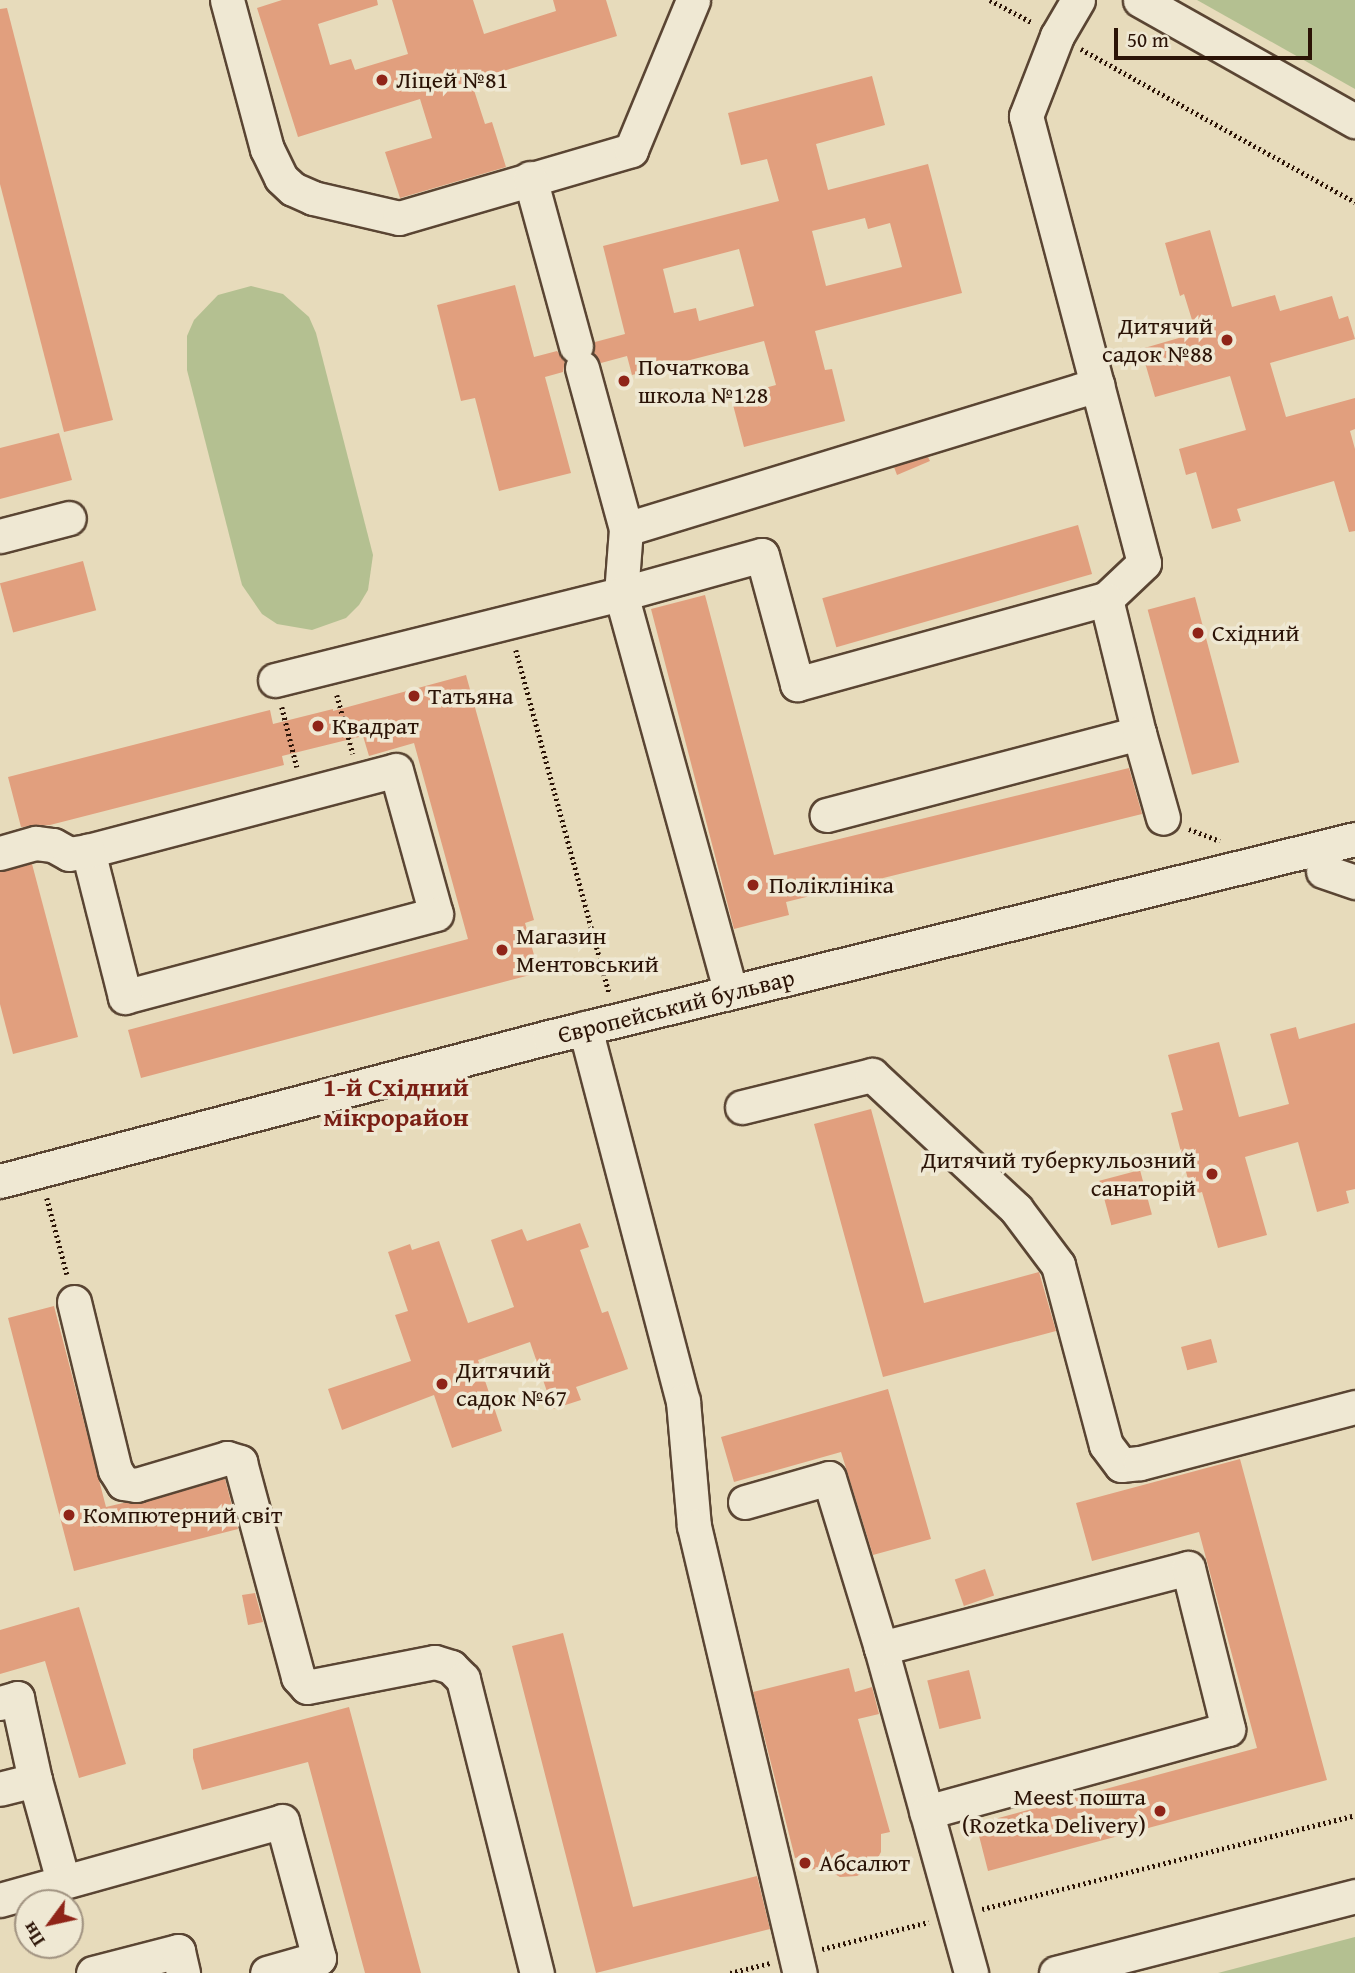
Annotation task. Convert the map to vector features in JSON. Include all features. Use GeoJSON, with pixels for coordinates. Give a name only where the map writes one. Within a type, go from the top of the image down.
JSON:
{"type":"FeatureCollection","features":[{"type":"Feature","properties":{"kind":"street"},"geometry":{"type":"LineString","coordinates":[[227,0],[267,149],[281,178],[293,189],[313,198],[399,218],[631,149],[692,0]]}},
{"type":"Feature","properties":{"kind":"street"},"geometry":{"type":"LineString","coordinates":[[275,680],[621,594],[762,555],[797,684],[1106,599],[1144,563],[1026,116],[1057,36],[1078,0]]}},
{"type":"Feature","properties":{"kind":"street"},"geometry":{"type":"LineString","coordinates":[[1140,0],[1355,121]]}},
{"type":"Feature","properties":{"kind":"street"},"geometry":{"type":"LineString","coordinates":[[530,178],[625,530],[621,594],[731,992]]}},
{"type":"Feature","properties":{"kind":"street"},"geometry":{"type":"LineString","coordinates":[[625,530],[1097,385]]}},
{"type":"Feature","properties":{"kind":"street"},"geometry":{"type":"LineString","coordinates":[[0,536],[69,517]]}},
{"type":"Feature","properties":{"kind":"street"},"geometry":{"type":"LineString","coordinates":[[1106,599],[1163,818]]}},
{"type":"Feature","properties":{"kind":"street"},"geometry":{"type":"LineString","coordinates":[[828,816],[1139,733]]}},
{"type":"Feature","properties":{"kind":"street"},"geometry":{"type":"LineString","coordinates":[[0,853],[36,843],[53,845],[69,854],[88,851],[396,770],[436,914],[125,997],[88,851]]}},
{"type":"Feature","properties":{"kind":"street","name":"Європейський бульвар"},"geometry":{"type":"LineString","coordinates":[[0,1181],[601,1024],[1355,839]]}},
{"type":"Feature","properties":{"kind":"street"},"geometry":{"type":"LineString","coordinates":[[1323,871],[1355,883]]}},
{"type":"Feature","properties":{"kind":"street"},"geometry":{"type":"LineString","coordinates":[[601,1024],[683,1401],[694,1526],[798,1964]]}},
{"type":"Feature","properties":{"kind":"street"},"geometry":{"type":"LineString","coordinates":[[742,1107],[872,1075],[1016,1209],[1058,1265],[1106,1445],[1121,1465],[1140,1463],[1354,1410]]}},
{"type":"Feature","properties":{"kind":"street"},"geometry":{"type":"LineString","coordinates":[[75,1302],[116,1470],[123,1483],[135,1485],[227,1458],[240,1462],[298,1677],[307,1687],[435,1662],[452,1667],[463,1679],[537,1973]]}},
{"type":"Feature","properties":{"kind":"street"},"geometry":{"type":"LineString","coordinates":[[746,1502],[829,1478],[881,1648],[971,1973]]}},
{"type":"Feature","properties":{"kind":"street"},"geometry":{"type":"LineString","coordinates":[[881,1648],[1188,1568],[1228,1729],[926,1812]]}},
{"type":"Feature","properties":{"kind":"street"},"geometry":{"type":"LineString","coordinates":[[0,1703],[17,1698],[35,1780],[63,1881]]}},
{"type":"Feature","properties":{"kind":"street"},"geometry":{"type":"LineString","coordinates":[[0,1789],[35,1780]]}},
{"type":"Feature","properties":{"kind":"street"},"geometry":{"type":"LineString","coordinates":[[0,1900],[282,1821],[318,1958],[267,1973]]}},
{"type":"Feature","properties":{"kind":"street"},"geometry":{"type":"LineString","coordinates":[[1056,1973],[1355,1896]]}},
{"type":"Feature","properties":{"kind":"street"},"geometry":{"type":"LineString","coordinates":[[93,1973],[178,1951],[183,1973]]}},
{"type":"Feature","properties":{"kind":"path"},"geometry":{"type":"LineString","coordinates":[[990,0],[1355,202]]}},
{"type":"Feature","properties":{"kind":"path"},"geometry":{"type":"LineString","coordinates":[[509,622],[601,1024]]}},
{"type":"Feature","properties":{"kind":"path"},"geometry":{"type":"LineString","coordinates":[[329,667],[360,779]]}},
{"type":"Feature","properties":{"kind":"path"},"geometry":{"type":"LineString","coordinates":[[275,680],[304,794]]}},
{"type":"Feature","properties":{"kind":"path"},"geometry":{"type":"LineString","coordinates":[[40,1171],[75,1302]]}},
{"type":"Feature","properties":{"kind":"path"},"geometry":{"type":"LineString","coordinates":[[730,1973],[798,1964],[955,1915],[1355,1815]]}},
{"type":"Feature","properties":{"kind":"green space"},"geometry":{"type":"Polygon","coordinates":[[[1197,0],[1355,0],[1355,89],[1197,0]]]}},
{"type":"Feature","properties":{"kind":"green space"},"geometry":{"type":"Polygon","coordinates":[[[251,286],[283,294],[309,317],[316,333],[373,555],[368,590],[359,605],[346,618],[312,630],[277,624],[262,614],[242,585],[187,370],[187,336],[194,320],[218,295],[251,286]]]}},
{"type":"Feature","properties":{"kind":"green space"},"geometry":{"type":"Polygon","coordinates":[[[1355,1937],[1355,1973],[1218,1973],[1355,1937]]]}},
{"type":"Feature","properties":{"kind":"building"},"geometry":{"type":"Polygon","coordinates":[[[282,0],[377,0],[378,5],[318,24],[330,65],[351,59],[355,70],[408,54],[392,0],[473,0],[484,34],[556,11],[553,0],[606,0],[617,36],[471,81],[485,124],[492,122],[506,167],[400,198],[385,152],[432,138],[420,99],[298,137],[257,8],[282,0]]]}},
{"type":"Feature","properties":{"kind":"building"},"geometry":{"type":"Polygon","coordinates":[[[7,8],[113,420],[64,432],[0,184],[0,9],[7,8]]]}},
{"type":"Feature","properties":{"kind":"building"},"geometry":{"type":"Polygon","coordinates":[[[872,76],[885,125],[816,144],[828,190],[928,164],[962,293],[815,331],[825,370],[832,369],[845,421],[744,447],[731,397],[776,385],[764,341],[632,375],[627,356],[601,363],[593,353],[595,342],[625,334],[603,246],[779,201],[767,159],[741,165],[728,113],[872,76]],[[865,218],[812,231],[826,286],[902,267],[890,223],[868,229],[865,218]],[[739,249],[663,269],[674,313],[696,308],[699,321],[754,306],[739,249]]]}},
{"type":"Feature","properties":{"kind":"building"},"geometry":{"type":"Polygon","coordinates":[[[1210,230],[1232,307],[1275,295],[1280,311],[1332,296],[1339,319],[1348,316],[1355,339],[1270,363],[1286,417],[1355,398],[1355,429],[1350,431],[1355,449],[1355,531],[1349,532],[1334,481],[1237,509],[1241,521],[1212,529],[1196,472],[1186,475],[1179,449],[1246,430],[1230,376],[1155,397],[1141,349],[1196,333],[1184,294],[1180,296],[1165,243],[1210,230]]]}},
{"type":"Feature","properties":{"kind":"building"},"geometry":{"type":"Polygon","coordinates":[[[515,285],[534,357],[557,351],[565,361],[563,372],[545,377],[571,473],[499,491],[475,398],[461,401],[437,305],[515,285]]]}},
{"type":"Feature","properties":{"kind":"building"},"geometry":{"type":"Polygon","coordinates":[[[59,433],[72,480],[0,499],[0,448],[59,433]]]}},
{"type":"Feature","properties":{"kind":"building"},"geometry":{"type":"Polygon","coordinates":[[[928,457],[930,461],[897,475],[894,467],[928,457]]]}},
{"type":"Feature","properties":{"kind":"building"},"geometry":{"type":"Polygon","coordinates":[[[1078,525],[1092,574],[836,647],[822,598],[1078,525]]]}},
{"type":"Feature","properties":{"kind":"building"},"geometry":{"type":"Polygon","coordinates":[[[83,561],[96,610],[13,633],[0,583],[83,561]]]}},
{"type":"Feature","properties":{"kind":"building"},"geometry":{"type":"Polygon","coordinates":[[[705,595],[774,855],[1129,768],[1142,814],[786,902],[789,915],[734,929],[651,609],[705,595]]]}},
{"type":"Feature","properties":{"kind":"building"},"geometry":{"type":"Polygon","coordinates":[[[1195,597],[1239,762],[1192,775],[1148,610],[1195,597]]]}},
{"type":"Feature","properties":{"kind":"building"},"geometry":{"type":"Polygon","coordinates":[[[466,675],[534,920],[525,923],[536,962],[530,975],[141,1078],[128,1030],[468,939],[414,743],[369,756],[363,736],[282,756],[284,765],[50,825],[21,827],[8,777],[270,710],[273,724],[333,711],[466,675]]]}},
{"type":"Feature","properties":{"kind":"building"},"geometry":{"type":"Polygon","coordinates":[[[32,864],[78,1037],[13,1054],[0,1004],[0,872],[32,864]]]}},
{"type":"Feature","properties":{"kind":"building"},"geometry":{"type":"Polygon","coordinates":[[[1355,1023],[1355,1189],[1346,1191],[1349,1203],[1317,1212],[1298,1142],[1245,1157],[1267,1235],[1218,1248],[1202,1192],[1192,1195],[1171,1113],[1183,1110],[1168,1055],[1219,1042],[1239,1117],[1289,1104],[1270,1034],[1296,1027],[1299,1039],[1355,1023]]]}},
{"type":"Feature","properties":{"kind":"building"},"geometry":{"type":"Polygon","coordinates":[[[871,1109],[924,1303],[1039,1272],[1056,1331],[883,1377],[814,1124],[871,1109]]]}},
{"type":"Feature","properties":{"kind":"building"},"geometry":{"type":"Polygon","coordinates":[[[1140,1170],[1152,1214],[1111,1225],[1099,1181],[1140,1170]]]}},
{"type":"Feature","properties":{"kind":"building"},"geometry":{"type":"Polygon","coordinates":[[[580,1223],[589,1247],[580,1250],[602,1313],[608,1311],[628,1369],[576,1387],[581,1400],[553,1409],[530,1342],[478,1360],[502,1431],[452,1448],[434,1395],[342,1430],[328,1389],[411,1361],[395,1315],[408,1311],[388,1252],[410,1244],[412,1250],[439,1241],[468,1323],[514,1307],[491,1240],[522,1229],[527,1241],[580,1223]]]}},
{"type":"Feature","properties":{"kind":"building"},"geometry":{"type":"Polygon","coordinates":[[[54,1306],[106,1507],[141,1503],[225,1479],[238,1529],[74,1571],[8,1318],[54,1306]]]}},
{"type":"Feature","properties":{"kind":"building"},"geometry":{"type":"Polygon","coordinates":[[[1211,1339],[1217,1362],[1187,1370],[1181,1347],[1211,1339]]]}},
{"type":"Feature","properties":{"kind":"building"},"geometry":{"type":"Polygon","coordinates":[[[888,1389],[931,1539],[873,1555],[841,1452],[734,1482],[721,1437],[888,1389]]]}},
{"type":"Feature","properties":{"kind":"building"},"geometry":{"type":"Polygon","coordinates":[[[1240,1459],[1327,1780],[988,1871],[976,1824],[1257,1748],[1199,1532],[1092,1561],[1076,1503],[1240,1459]]]}},
{"type":"Feature","properties":{"kind":"building"},"geometry":{"type":"Polygon","coordinates":[[[985,1569],[994,1595],[964,1606],[955,1579],[985,1569]]]}},
{"type":"Feature","properties":{"kind":"building"},"geometry":{"type":"Polygon","coordinates":[[[255,1593],[263,1622],[248,1625],[242,1595],[255,1593]]]}},
{"type":"Feature","properties":{"kind":"building"},"geometry":{"type":"Polygon","coordinates":[[[79,1607],[126,1764],[79,1778],[45,1661],[0,1674],[0,1630],[79,1607]]]}},
{"type":"Feature","properties":{"kind":"building"},"geometry":{"type":"Polygon","coordinates":[[[563,1633],[633,1907],[757,1876],[770,1929],[596,1973],[512,1646],[563,1633]]]}},
{"type":"Feature","properties":{"kind":"building"},"geometry":{"type":"Polygon","coordinates":[[[849,1668],[855,1692],[872,1687],[879,1714],[858,1719],[890,1832],[881,1834],[881,1852],[873,1867],[857,1876],[840,1877],[822,1867],[807,1871],[803,1856],[795,1858],[753,1692],[849,1668]]]}},
{"type":"Feature","properties":{"kind":"building"},"geometry":{"type":"Polygon","coordinates":[[[969,1670],[981,1719],[939,1729],[927,1680],[969,1670]]]}},
{"type":"Feature","properties":{"kind":"building"},"geometry":{"type":"Polygon","coordinates":[[[349,1707],[421,1973],[365,1973],[308,1762],[202,1790],[193,1758],[193,1749],[349,1707]]]}},
{"type":"Feature","properties":{"kind":"place","name":"Ліцей №81"},"geometry":{"type":"Point","coordinates":[382,80]}},
{"type":"Feature","properties":{"kind":"place","name":"Дитячий садок №88"},"geometry":{"type":"Point","coordinates":[1227,340]}},
{"type":"Feature","properties":{"kind":"place","name":"Початкова школа №128"},"geometry":{"type":"Point","coordinates":[624,381]}},
{"type":"Feature","properties":{"kind":"place","name":"Східний"},"geometry":{"type":"Point","coordinates":[1198,633]}},
{"type":"Feature","properties":{"kind":"place","name":"Татьяна"},"geometry":{"type":"Point","coordinates":[414,696]}},
{"type":"Feature","properties":{"kind":"place","name":"Квадрат"},"geometry":{"type":"Point","coordinates":[318,726]}},
{"type":"Feature","properties":{"kind":"place","name":"Поліклініка"},"geometry":{"type":"Point","coordinates":[753,885]}},
{"type":"Feature","properties":{"kind":"place","name":"Магазин Ментовський"},"geometry":{"type":"Point","coordinates":[502,950]}},
{"type":"Feature","properties":{"kind":"place","name":"Дитячий туберкульозний санаторій"},"geometry":{"type":"Point","coordinates":[1212,1174]}},
{"type":"Feature","properties":{"kind":"place","name":"Дитячий садок №67"},"geometry":{"type":"Point","coordinates":[442,1384]}},
{"type":"Feature","properties":{"kind":"place","name":"Компютерний світ"},"geometry":{"type":"Point","coordinates":[69,1515]}},
{"type":"Feature","properties":{"kind":"place","name":"Meest пошта (Rozetka Delivery)"},"geometry":{"type":"Point","coordinates":[1160,1811]}},
{"type":"Feature","properties":{"kind":"place","name":"Абсалют"},"geometry":{"type":"Point","coordinates":[805,1863]}},
{"type":"Feature","properties":{"kind":"district","name":"1-й Східний мікрорайон"},"geometry":{"type":"Point","coordinates":[396,1102]}}]}
